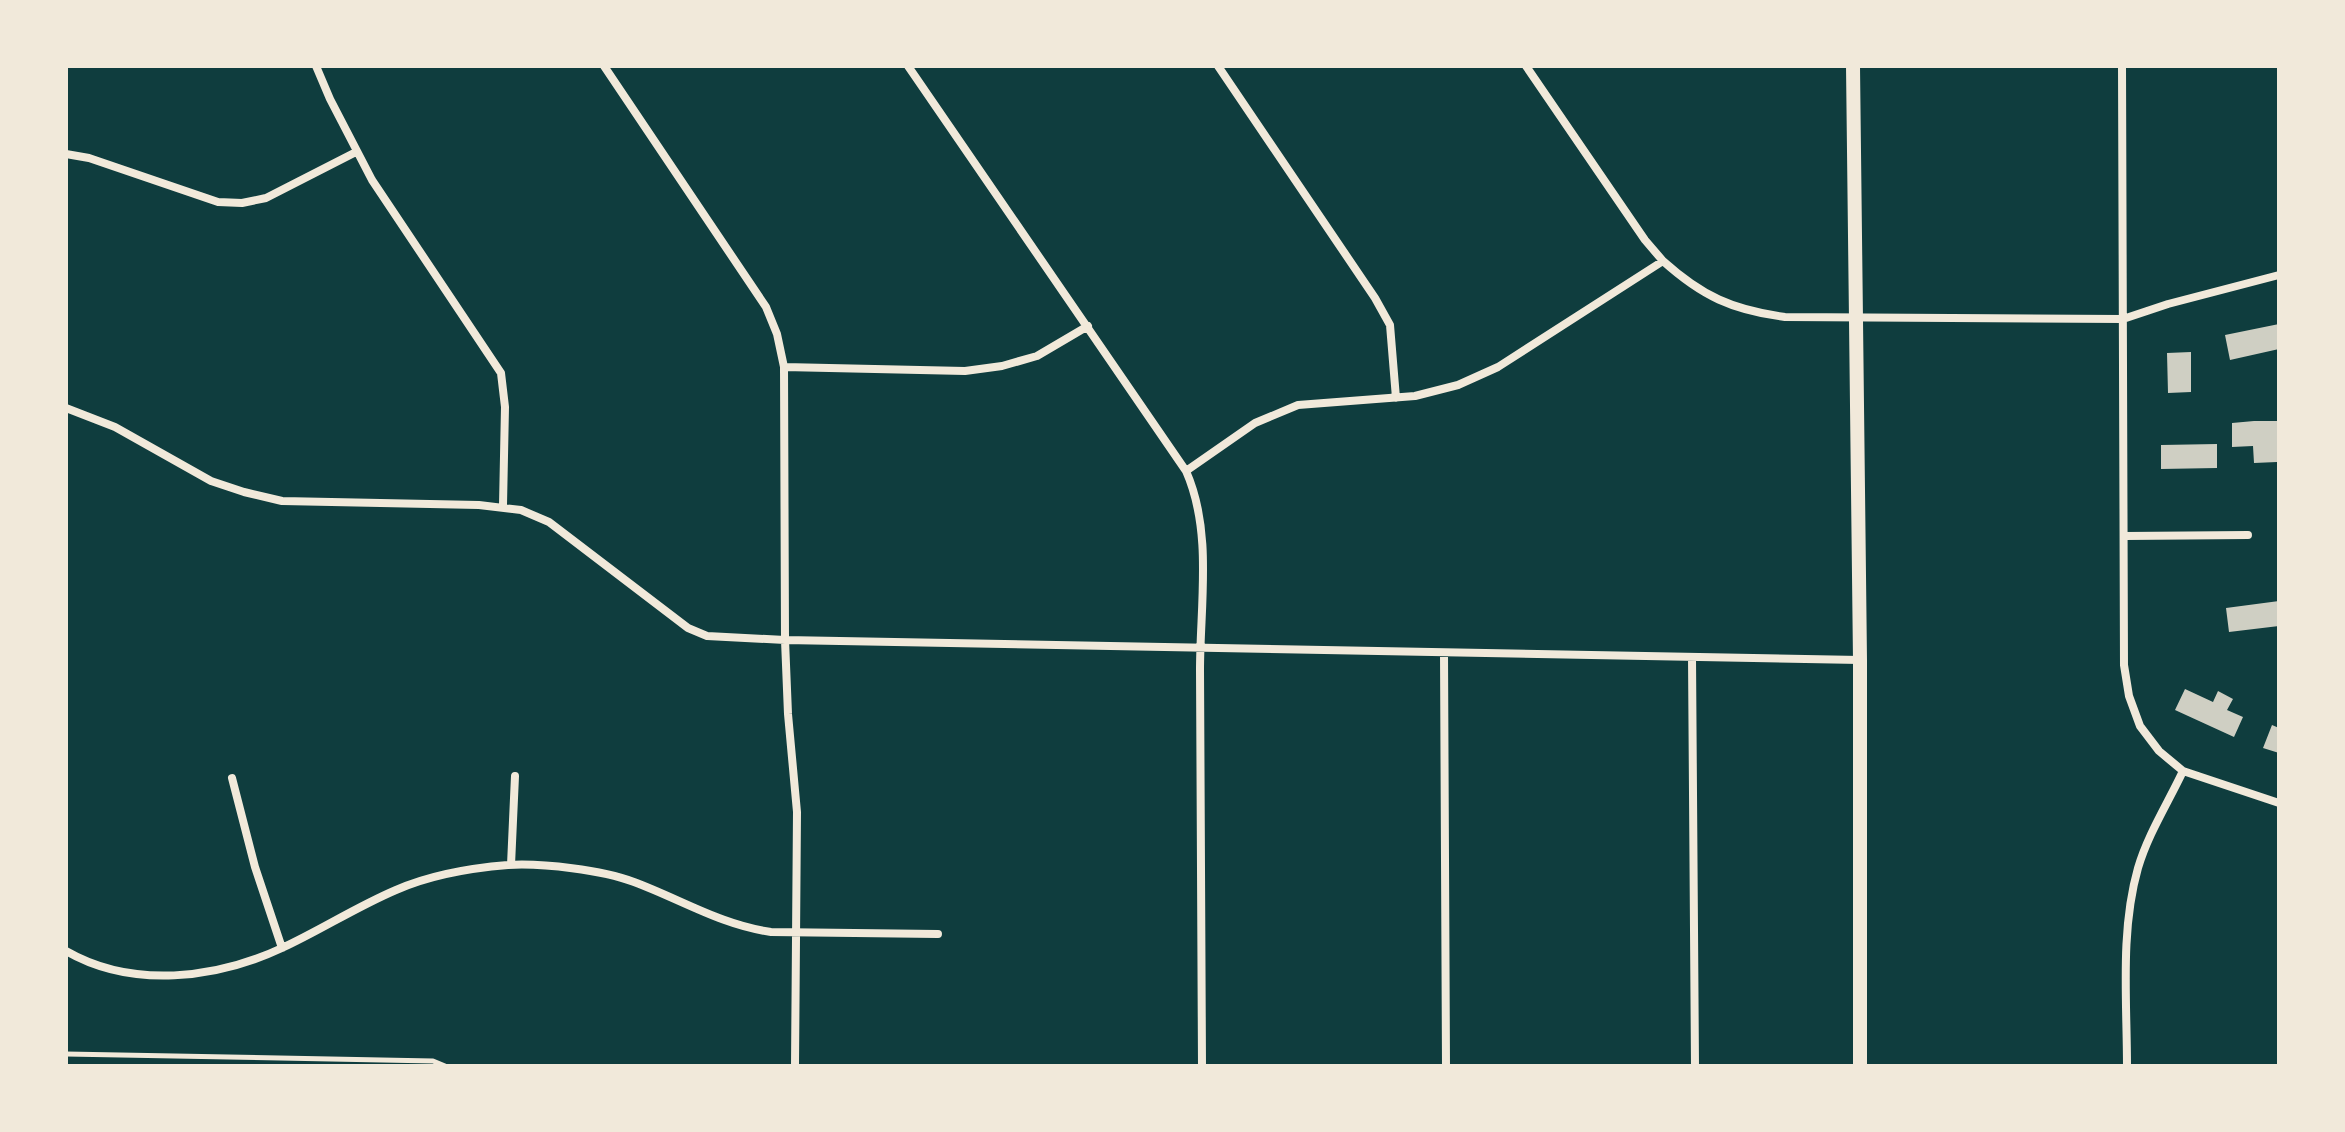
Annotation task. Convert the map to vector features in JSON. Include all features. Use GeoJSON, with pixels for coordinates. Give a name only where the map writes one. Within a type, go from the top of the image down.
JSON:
{"type":"FeatureCollection","features":[{"type":"Feature","properties":{"kind":"street"},"geometry":{"type":"LineString","coordinates":[[316,66],[356,152],[501,373],[505,407],[503,505]]}},
{"type":"Feature","properties":{"kind":"street"},"geometry":{"type":"LineString","coordinates":[[604,66],[766,307],[777,334],[784,367],[785,640],[797,812],[795,1066]]}},
{"type":"Feature","properties":{"kind":"street"},"geometry":{"type":"LineString","coordinates":[[908,66],[1186,471],[1199,510],[1202,531],[1202,1066]]}},
{"type":"Feature","properties":{"kind":"street"},"geometry":{"type":"LineString","coordinates":[[1218,66],[1375,298],[1390,325],[1396,398]]}},
{"type":"Feature","properties":{"kind":"street"},"geometry":{"type":"LineString","coordinates":[[1526,66],[1645,240],[1663,261],[1688,283],[1718,301],[1750,313],[1785,317],[2123,319],[2279,275]]}},
{"type":"Feature","properties":{"kind":"street"},"geometry":{"type":"LineString","coordinates":[[1853,66],[1860,660],[1860,1066]]}},
{"type":"Feature","properties":{"kind":"street"},"geometry":{"type":"LineString","coordinates":[[2122,66],[2124,665],[2129,696],[2140,726],[2159,751],[2183,771],[2279,803]]}},
{"type":"Feature","properties":{"kind":"street"},"geometry":{"type":"LineString","coordinates":[[66,154],[89,158],[218,202],[242,203],[266,198],[356,152]]}},
{"type":"Feature","properties":{"kind":"street"},"geometry":{"type":"LineString","coordinates":[[1186,471],[1255,423],[1298,405],[1396,398],[1458,385],[1498,367],[1663,261]]}},
{"type":"Feature","properties":{"kind":"street"},"geometry":{"type":"LineString","coordinates":[[784,367],[965,371],[1002,366],[1037,356],[1088,326]]}},
{"type":"Feature","properties":{"kind":"street"},"geometry":{"type":"LineString","coordinates":[[66,408],[115,427],[211,481],[282,501],[503,505],[530,513],[549,522],[688,628],[707,636],[1860,660]]}},
{"type":"Feature","properties":{"kind":"street"},"geometry":{"type":"LineString","coordinates":[[2125,536],[2248,535]]}},
{"type":"Feature","properties":{"kind":"street"},"geometry":{"type":"LineString","coordinates":[[1444,653],[1446,1066]]}},
{"type":"Feature","properties":{"kind":"street"},"geometry":{"type":"LineString","coordinates":[[1692,657],[1695,1066]]}},
{"type":"Feature","properties":{"kind":"street"},"geometry":{"type":"LineString","coordinates":[[2127,1066],[2130,903],[2151,833],[2183,771]]}},
{"type":"Feature","properties":{"kind":"street"},"geometry":{"type":"LineString","coordinates":[[511,865],[515,776]]}},
{"type":"Feature","properties":{"kind":"street"},"geometry":{"type":"LineString","coordinates":[[232,778],[255,867],[282,948]]}},
{"type":"Feature","properties":{"kind":"street"},"geometry":{"type":"LineString","coordinates":[[66,951],[83,961],[121,972],[161,977],[202,973],[241,964],[282,948],[399,888],[452,873],[511,865],[597,872],[633,882],[748,929],[938,934]]}},
{"type":"Feature","properties":{"kind":"lane"},"geometry":{"type":"LineString","coordinates":[[66,1054],[433,1061],[445,1066]]}},
{"type":"Feature","properties":{"kind":"building"},"geometry":{"type":"Polygon","coordinates":[[[2279,324],[2279,349],[2230,360],[2225,335],[2279,324]]]}},
{"type":"Feature","properties":{"kind":"building"},"geometry":{"type":"Polygon","coordinates":[[[2191,352],[2191,392],[2168,393],[2167,353],[2191,352]]]}},
{"type":"Feature","properties":{"kind":"building"},"geometry":{"type":"Polygon","coordinates":[[[2277,421],[2277,462],[2254,463],[2253,446],[2232,447],[2232,423],[2277,421]]]}},
{"type":"Feature","properties":{"kind":"building"},"geometry":{"type":"Polygon","coordinates":[[[2217,444],[2217,468],[2161,469],[2161,445],[2217,444]]]}},
{"type":"Feature","properties":{"kind":"building"},"geometry":{"type":"Polygon","coordinates":[[[2279,601],[2279,626],[2229,632],[2226,608],[2279,601]]]}},
{"type":"Feature","properties":{"kind":"building"},"geometry":{"type":"Polygon","coordinates":[[[2185,689],[2213,702],[2218,691],[2233,699],[2227,710],[2243,717],[2234,737],[2175,710],[2185,689]]]}},
{"type":"Feature","properties":{"kind":"building"},"geometry":{"type":"Polygon","coordinates":[[[2272,725],[2279,728],[2279,753],[2263,748],[2272,725]]]}}]}
